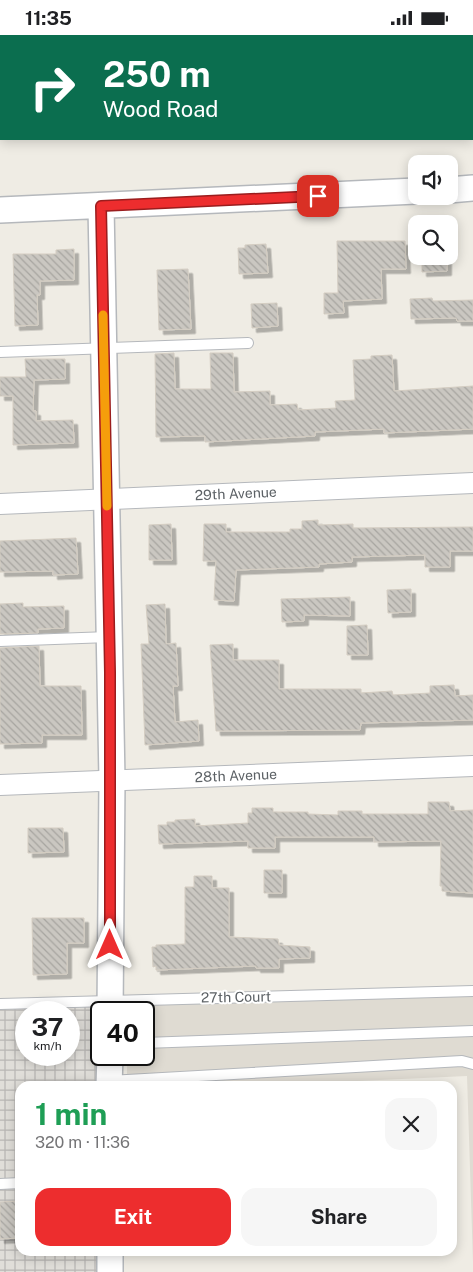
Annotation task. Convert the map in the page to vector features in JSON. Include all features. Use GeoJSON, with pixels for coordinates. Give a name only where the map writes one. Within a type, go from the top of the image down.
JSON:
{"type":"FeatureCollection","features":[{"type":"Feature","properties":{"kind":"street"},"geometry":{"type":"LineString","coordinates":[[458,189],[473,188]]}},
{"type":"Feature","properties":{"kind":"street"},"geometry":{"type":"LineString","coordinates":[[0,209],[408,191]]}},
{"type":"Feature","properties":{"kind":"street"},"geometry":{"type":"LineString","coordinates":[[101,206],[112,779],[110,1001]]}},
{"type":"Feature","properties":{"kind":"street","name":"29th Avenue"},"geometry":{"type":"LineString","coordinates":[[0,504],[473,483]]}},
{"type":"Feature","properties":{"kind":"street","name":"28th Avenue"},"geometry":{"type":"LineString","coordinates":[[0,785],[473,766]]}},
{"type":"Feature","properties":{"kind":"street"},"geometry":{"type":"LineString","coordinates":[[109,1081],[110,1066]]}},
{"type":"Feature","properties":{"kind":"street"},"geometry":{"type":"LineString","coordinates":[[110,1256],[110,1272]]}},
{"type":"Feature","properties":{"kind":"lane"},"geometry":{"type":"LineString","coordinates":[[0,352],[248,343]]}},
{"type":"Feature","properties":{"kind":"lane"},"geometry":{"type":"LineString","coordinates":[[0,641],[110,637]]}},
{"type":"Feature","properties":{"kind":"lane","name":"27th Court"},"geometry":{"type":"LineString","coordinates":[[155,1004],[473,991]]}},
{"type":"Feature","properties":{"kind":"lane","name":"27th Court"},"geometry":{"type":"LineString","coordinates":[[0,1004],[90,1006]]}},
{"type":"Feature","properties":{"kind":"lane"},"geometry":{"type":"LineString","coordinates":[[155,1043],[473,1031]]}},
{"type":"Feature","properties":{"kind":"lane"},"geometry":{"type":"LineString","coordinates":[[141,1081],[462,1061],[473,1064]]}},
{"type":"Feature","properties":{"kind":"lane"},"geometry":{"type":"LineString","coordinates":[[0,1184],[15,1183]]}},
{"type":"Feature","properties":{"kind":"shaded area"},"geometry":{"type":"Polygon","coordinates":[[[473,994],[473,1262],[467,1076],[357,1081],[127,1081],[127,1066],[155,1066],[155,1004],[473,994]]]}},
{"type":"Feature","properties":{"kind":"shaded area"},"geometry":{"type":"Polygon","coordinates":[[[90,1005],[90,1066],[97,1066],[97,1081],[15,1081],[15,1256],[98,1256],[98,1272],[0,1272],[0,1009],[15,1008],[15,1066],[80,1066],[80,1006],[90,1005]]]}},
{"type":"Feature","properties":{"kind":"building"},"geometry":{"type":"Polygon","coordinates":[[[337,241],[405,241],[406,269],[381,269],[382,299],[343,301],[344,313],[324,314],[324,293],[338,293],[337,241]]]}},
{"type":"Feature","properties":{"kind":"building"},"geometry":{"type":"Polygon","coordinates":[[[266,244],[268,273],[239,274],[238,248],[245,248],[245,245],[266,244]]]}},
{"type":"Feature","properties":{"kind":"building"},"geometry":{"type":"Polygon","coordinates":[[[74,249],[74,280],[40,281],[40,295],[37,295],[38,325],[15,326],[13,254],[56,254],[56,250],[74,249]]]}},
{"type":"Feature","properties":{"kind":"building"},"geometry":{"type":"Polygon","coordinates":[[[422,265],[447,265],[447,271],[422,272],[422,265]]]}},
{"type":"Feature","properties":{"kind":"building"},"geometry":{"type":"Polygon","coordinates":[[[188,269],[191,329],[159,330],[157,270],[188,269]]]}},
{"type":"Feature","properties":{"kind":"building"},"geometry":{"type":"Polygon","coordinates":[[[432,298],[433,301],[473,300],[473,321],[457,321],[456,318],[411,319],[410,299],[432,298]]]}},
{"type":"Feature","properties":{"kind":"building"},"geometry":{"type":"Polygon","coordinates":[[[277,303],[278,326],[252,328],[251,304],[277,303]]]}},
{"type":"Feature","properties":{"kind":"building"},"geometry":{"type":"Polygon","coordinates":[[[174,353],[175,389],[211,389],[210,353],[233,353],[234,392],[270,391],[270,405],[297,404],[298,410],[336,408],[335,401],[355,400],[353,360],[371,359],[371,356],[392,355],[394,391],[473,386],[473,429],[384,433],[384,429],[315,432],[315,436],[205,442],[205,436],[156,437],[155,354],[174,353]]]}},
{"type":"Feature","properties":{"kind":"building"},"geometry":{"type":"Polygon","coordinates":[[[25,359],[65,359],[65,379],[34,380],[33,411],[36,411],[36,421],[73,420],[74,443],[13,445],[13,396],[0,396],[0,377],[26,377],[25,359]]]}},
{"type":"Feature","properties":{"kind":"building"},"geometry":{"type":"Polygon","coordinates":[[[318,520],[318,525],[353,524],[353,528],[473,527],[473,551],[450,551],[450,567],[425,567],[425,555],[352,557],[352,562],[319,564],[319,567],[236,570],[234,601],[214,600],[216,561],[203,561],[204,524],[226,524],[226,532],[290,532],[290,529],[302,529],[302,521],[318,520]]]}},
{"type":"Feature","properties":{"kind":"building"},"geometry":{"type":"Polygon","coordinates":[[[171,524],[172,560],[149,560],[149,525],[171,524]]]}},
{"type":"Feature","properties":{"kind":"building"},"geometry":{"type":"Polygon","coordinates":[[[76,538],[78,574],[53,575],[53,571],[0,572],[0,541],[76,538]]]}},
{"type":"Feature","properties":{"kind":"building"},"geometry":{"type":"Polygon","coordinates":[[[411,589],[411,612],[388,613],[387,590],[411,589]]]}},
{"type":"Feature","properties":{"kind":"building"},"geometry":{"type":"Polygon","coordinates":[[[350,597],[350,616],[304,615],[304,621],[282,622],[281,599],[350,597]]]}},
{"type":"Feature","properties":{"kind":"building"},"geometry":{"type":"Polygon","coordinates":[[[23,603],[23,607],[64,606],[64,628],[38,629],[38,633],[0,634],[0,604],[23,603]]]}},
{"type":"Feature","properties":{"kind":"building"},"geometry":{"type":"Polygon","coordinates":[[[165,604],[166,644],[176,643],[178,686],[173,686],[175,722],[198,720],[199,741],[145,745],[141,644],[149,644],[146,605],[165,604]]]}},
{"type":"Feature","properties":{"kind":"building"},"geometry":{"type":"Polygon","coordinates":[[[367,625],[368,655],[347,655],[347,626],[367,625]]]}},
{"type":"Feature","properties":{"kind":"building"},"geometry":{"type":"Polygon","coordinates":[[[233,644],[233,660],[279,660],[279,689],[361,689],[361,693],[392,691],[393,695],[430,693],[430,686],[454,685],[455,696],[473,695],[473,720],[361,723],[360,730],[216,731],[210,645],[233,644]]]}},
{"type":"Feature","properties":{"kind":"building"},"geometry":{"type":"Polygon","coordinates":[[[39,646],[40,686],[81,686],[82,735],[42,735],[42,743],[0,744],[0,648],[39,646]]]}},
{"type":"Feature","properties":{"kind":"building"},"geometry":{"type":"Polygon","coordinates":[[[428,802],[449,802],[450,811],[473,810],[473,893],[442,891],[442,886],[440,886],[441,841],[374,842],[374,837],[275,837],[275,848],[248,848],[248,841],[159,844],[158,825],[167,825],[167,822],[175,822],[175,820],[195,819],[195,826],[248,823],[248,813],[252,813],[252,808],[273,808],[273,812],[308,812],[308,814],[338,815],[338,811],[362,811],[362,814],[428,814],[428,802]]]}},
{"type":"Feature","properties":{"kind":"building"},"geometry":{"type":"Polygon","coordinates":[[[28,828],[63,828],[64,852],[28,853],[28,828]]]}},
{"type":"Feature","properties":{"kind":"building"},"geometry":{"type":"Polygon","coordinates":[[[264,870],[282,870],[282,893],[264,893],[264,870]]]}},
{"type":"Feature","properties":{"kind":"building"},"geometry":{"type":"Polygon","coordinates":[[[194,876],[212,876],[212,888],[229,888],[229,937],[278,939],[279,945],[310,947],[310,958],[279,959],[279,968],[256,968],[256,966],[156,970],[156,966],[153,967],[152,947],[156,947],[156,945],[185,944],[185,887],[194,887],[194,876]]]}},
{"type":"Feature","properties":{"kind":"building"},"geometry":{"type":"Polygon","coordinates":[[[32,918],[84,918],[84,943],[67,943],[67,974],[33,975],[32,918]]]}},
{"type":"Feature","properties":{"kind":"building"},"geometry":{"type":"Polygon","coordinates":[[[15,1201],[15,1238],[0,1239],[0,1202],[15,1201]]]}},
{"type":"Feature","properties":{"kind":"slow traffic"},"geometry":{"type":"LineString","coordinates":[[103,315],[107,506]]}},
{"type":"Feature","properties":{"kind":"route"},"geometry":{"type":"LineString","coordinates":[[110,945],[112,779],[101,206],[318,196]]}}]}
